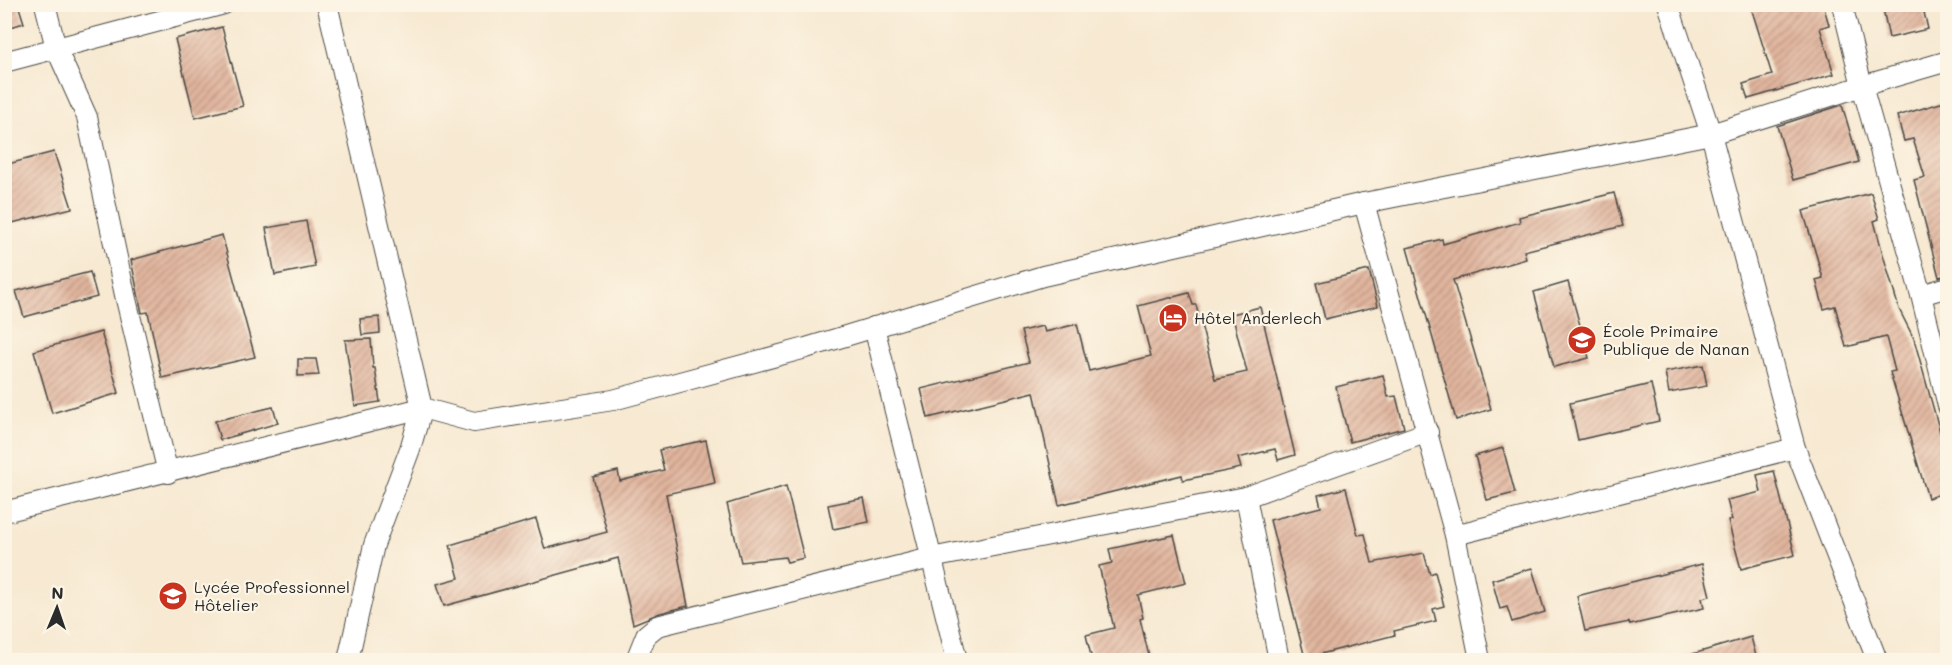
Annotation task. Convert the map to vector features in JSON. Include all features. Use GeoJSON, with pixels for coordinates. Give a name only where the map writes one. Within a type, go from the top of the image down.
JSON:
{"type":"FeatureCollection","features":[{"type":"Feature","properties":{"kind":"street"},"geometry":{"type":"LineString","coordinates":[[45,4],[56,48],[87,117],[125,295],[168,473]]}},
{"type":"Feature","properties":{"kind":"street"},"geometry":{"type":"LineString","coordinates":[[4,62],[224,4]]}},
{"type":"Feature","properties":{"kind":"street"},"geometry":{"type":"LineString","coordinates":[[327,4],[422,408],[410,449],[374,545],[348,660]]}},
{"type":"Feature","properties":{"kind":"street"},"geometry":{"type":"LineString","coordinates":[[1668,4],[1711,134],[1795,448],[1877,660]]}},
{"type":"Feature","properties":{"kind":"street"},"geometry":{"type":"LineString","coordinates":[[1842,4],[1862,86],[1921,295],[1947,406]]}},
{"type":"Feature","properties":{"kind":"street"},"geometry":{"type":"LineString","coordinates":[[4,512],[422,408],[474,422],[613,400],[874,327],[1043,276],[1364,204],[1711,134],[1947,61]]}},
{"type":"Feature","properties":{"kind":"street"},"geometry":{"type":"LineString","coordinates":[[1364,204],[1455,535],[1480,660]]}},
{"type":"Feature","properties":{"kind":"street"},"geometry":{"type":"LineString","coordinates":[[1921,295],[1947,287]]}},
{"type":"Feature","properties":{"kind":"street"},"geometry":{"type":"LineString","coordinates":[[874,327],[957,660]]}},
{"type":"Feature","properties":{"kind":"street"},"geometry":{"type":"LineString","coordinates":[[636,660],[646,635],[657,626],[931,558],[1246,497],[1428,432]]}},
{"type":"Feature","properties":{"kind":"street"},"geometry":{"type":"LineString","coordinates":[[1455,535],[1795,448]]}},
{"type":"Feature","properties":{"kind":"street"},"geometry":{"type":"LineString","coordinates":[[1246,497],[1279,660]]}},
{"type":"Feature","properties":{"kind":"building"},"geometry":{"type":"Polygon","coordinates":[[[4,4],[18,4],[24,23],[4,29],[4,4]]]}},
{"type":"Feature","properties":{"kind":"building"},"geometry":{"type":"Polygon","coordinates":[[[1750,4],[1823,4],[1829,25],[1820,28],[1834,74],[1748,99],[1743,84],[1772,75],[1750,4]]]}},
{"type":"Feature","properties":{"kind":"building"},"geometry":{"type":"Polygon","coordinates":[[[1882,4],[1922,4],[1928,29],[1889,38],[1882,4]]]}},
{"type":"Feature","properties":{"kind":"building"},"geometry":{"type":"Polygon","coordinates":[[[222,27],[243,106],[195,118],[175,39],[222,27]]]}},
{"type":"Feature","properties":{"kind":"building"},"geometry":{"type":"Polygon","coordinates":[[[1947,101],[1947,275],[1939,277],[1914,180],[1925,177],[1913,139],[1904,141],[1897,116],[1947,101]]]}},
{"type":"Feature","properties":{"kind":"building"},"geometry":{"type":"Polygon","coordinates":[[[1842,105],[1859,162],[1793,180],[1777,126],[1842,105]]]}},
{"type":"Feature","properties":{"kind":"building"},"geometry":{"type":"Polygon","coordinates":[[[54,152],[72,208],[4,225],[4,165],[54,152]]]}},
{"type":"Feature","properties":{"kind":"building"},"geometry":{"type":"Polygon","coordinates":[[[1614,193],[1623,226],[1524,251],[1526,259],[1453,280],[1491,409],[1456,420],[1407,248],[1442,239],[1443,244],[1520,222],[1519,217],[1614,193]]]}},
{"type":"Feature","properties":{"kind":"building"},"geometry":{"type":"Polygon","coordinates":[[[1871,193],[1879,219],[1874,221],[1884,258],[1899,309],[1914,339],[1947,457],[1947,492],[1928,498],[1890,372],[1895,371],[1886,337],[1846,347],[1835,306],[1824,309],[1816,280],[1823,278],[1803,211],[1871,193]]]}},
{"type":"Feature","properties":{"kind":"building"},"geometry":{"type":"Polygon","coordinates":[[[306,221],[315,267],[275,275],[266,228],[306,221]]]}},
{"type":"Feature","properties":{"kind":"building"},"geometry":{"type":"Polygon","coordinates":[[[222,235],[255,357],[162,378],[148,312],[142,313],[131,260],[222,235]]]}},
{"type":"Feature","properties":{"kind":"building"},"geometry":{"type":"Polygon","coordinates":[[[1369,270],[1378,306],[1325,319],[1316,283],[1369,270]]]}},
{"type":"Feature","properties":{"kind":"building"},"geometry":{"type":"Polygon","coordinates":[[[90,272],[97,297],[24,317],[16,291],[90,272]]]}},
{"type":"Feature","properties":{"kind":"building"},"geometry":{"type":"Polygon","coordinates":[[[1568,282],[1589,358],[1554,367],[1534,292],[1568,282]]]}},
{"type":"Feature","properties":{"kind":"building"},"geometry":{"type":"Polygon","coordinates":[[[1189,293],[1193,305],[1196,305],[1215,379],[1247,372],[1232,314],[1260,307],[1295,455],[1278,460],[1275,449],[1238,458],[1241,468],[1183,480],[1182,475],[1059,505],[1034,392],[928,418],[921,389],[1029,362],[1021,331],[1043,326],[1045,332],[1077,324],[1089,371],[1151,356],[1138,306],[1189,293]]]}},
{"type":"Feature","properties":{"kind":"building"},"geometry":{"type":"Polygon","coordinates":[[[379,317],[380,333],[362,335],[360,319],[379,317]]]}},
{"type":"Feature","properties":{"kind":"building"},"geometry":{"type":"Polygon","coordinates":[[[101,332],[119,393],[52,413],[34,351],[101,332]]]}},
{"type":"Feature","properties":{"kind":"building"},"geometry":{"type":"Polygon","coordinates":[[[371,339],[373,368],[375,368],[380,402],[355,406],[345,340],[371,339]]]}},
{"type":"Feature","properties":{"kind":"building"},"geometry":{"type":"Polygon","coordinates":[[[298,359],[316,359],[319,375],[298,376],[298,359]]]}},
{"type":"Feature","properties":{"kind":"building"},"geometry":{"type":"Polygon","coordinates":[[[1703,365],[1707,386],[1669,393],[1665,372],[1703,365]]]}},
{"type":"Feature","properties":{"kind":"building"},"geometry":{"type":"Polygon","coordinates":[[[1383,375],[1388,397],[1396,396],[1404,428],[1350,442],[1336,387],[1383,375]]]}},
{"type":"Feature","properties":{"kind":"building"},"geometry":{"type":"Polygon","coordinates":[[[1651,384],[1659,421],[1578,440],[1570,403],[1651,384]]]}},
{"type":"Feature","properties":{"kind":"building"},"geometry":{"type":"Polygon","coordinates":[[[273,407],[278,423],[220,440],[215,421],[273,407]]]}},
{"type":"Feature","properties":{"kind":"building"},"geometry":{"type":"Polygon","coordinates":[[[706,440],[715,483],[666,494],[688,606],[660,613],[633,624],[618,558],[444,606],[437,584],[459,578],[450,545],[536,519],[545,549],[607,532],[593,477],[618,471],[620,481],[664,470],[659,450],[706,440]]]}},
{"type":"Feature","properties":{"kind":"building"},"geometry":{"type":"Polygon","coordinates":[[[1503,448],[1515,493],[1487,500],[1475,456],[1503,448]]]}},
{"type":"Feature","properties":{"kind":"building"},"geometry":{"type":"Polygon","coordinates":[[[1774,471],[1795,555],[1741,569],[1728,521],[1732,520],[1727,500],[1761,492],[1757,475],[1774,471]]]}},
{"type":"Feature","properties":{"kind":"building"},"geometry":{"type":"Polygon","coordinates":[[[786,486],[804,558],[787,562],[785,557],[741,562],[727,504],[786,486]]]}},
{"type":"Feature","properties":{"kind":"building"},"geometry":{"type":"Polygon","coordinates":[[[1346,488],[1358,535],[1365,534],[1372,563],[1424,553],[1430,574],[1435,572],[1444,606],[1433,609],[1436,621],[1394,631],[1395,635],[1305,658],[1270,520],[1321,507],[1318,495],[1346,488]]]}},
{"type":"Feature","properties":{"kind":"building"},"geometry":{"type":"Polygon","coordinates":[[[864,498],[869,522],[833,529],[828,505],[864,498]]]}},
{"type":"Feature","properties":{"kind":"building"},"geometry":{"type":"Polygon","coordinates":[[[1174,535],[1186,583],[1138,595],[1143,618],[1140,619],[1150,660],[1092,660],[1086,635],[1114,628],[1099,566],[1112,563],[1109,549],[1174,535]]]}},
{"type":"Feature","properties":{"kind":"building"},"geometry":{"type":"Polygon","coordinates":[[[1702,564],[1710,596],[1702,598],[1704,608],[1630,625],[1629,622],[1585,631],[1577,596],[1702,564]]]}},
{"type":"Feature","properties":{"kind":"building"},"geometry":{"type":"Polygon","coordinates":[[[1532,568],[1545,612],[1512,622],[1507,607],[1500,609],[1492,580],[1532,568]]]}},
{"type":"Feature","properties":{"kind":"building"},"geometry":{"type":"Polygon","coordinates":[[[1751,637],[1757,660],[1687,660],[1686,656],[1751,637]]]}},
{"type":"Feature","properties":{"kind":"place","name":"Hôtel Anderlech"},"geometry":{"type":"Point","coordinates":[1173,318]}},
{"type":"Feature","properties":{"kind":"place","name":"École Primaire Publique de Nanan"},"geometry":{"type":"Point","coordinates":[1582,340]}},
{"type":"Feature","properties":{"kind":"place","name":"Lycée Professionnel Hôtelier"},"geometry":{"type":"Point","coordinates":[173,596]}}]}
